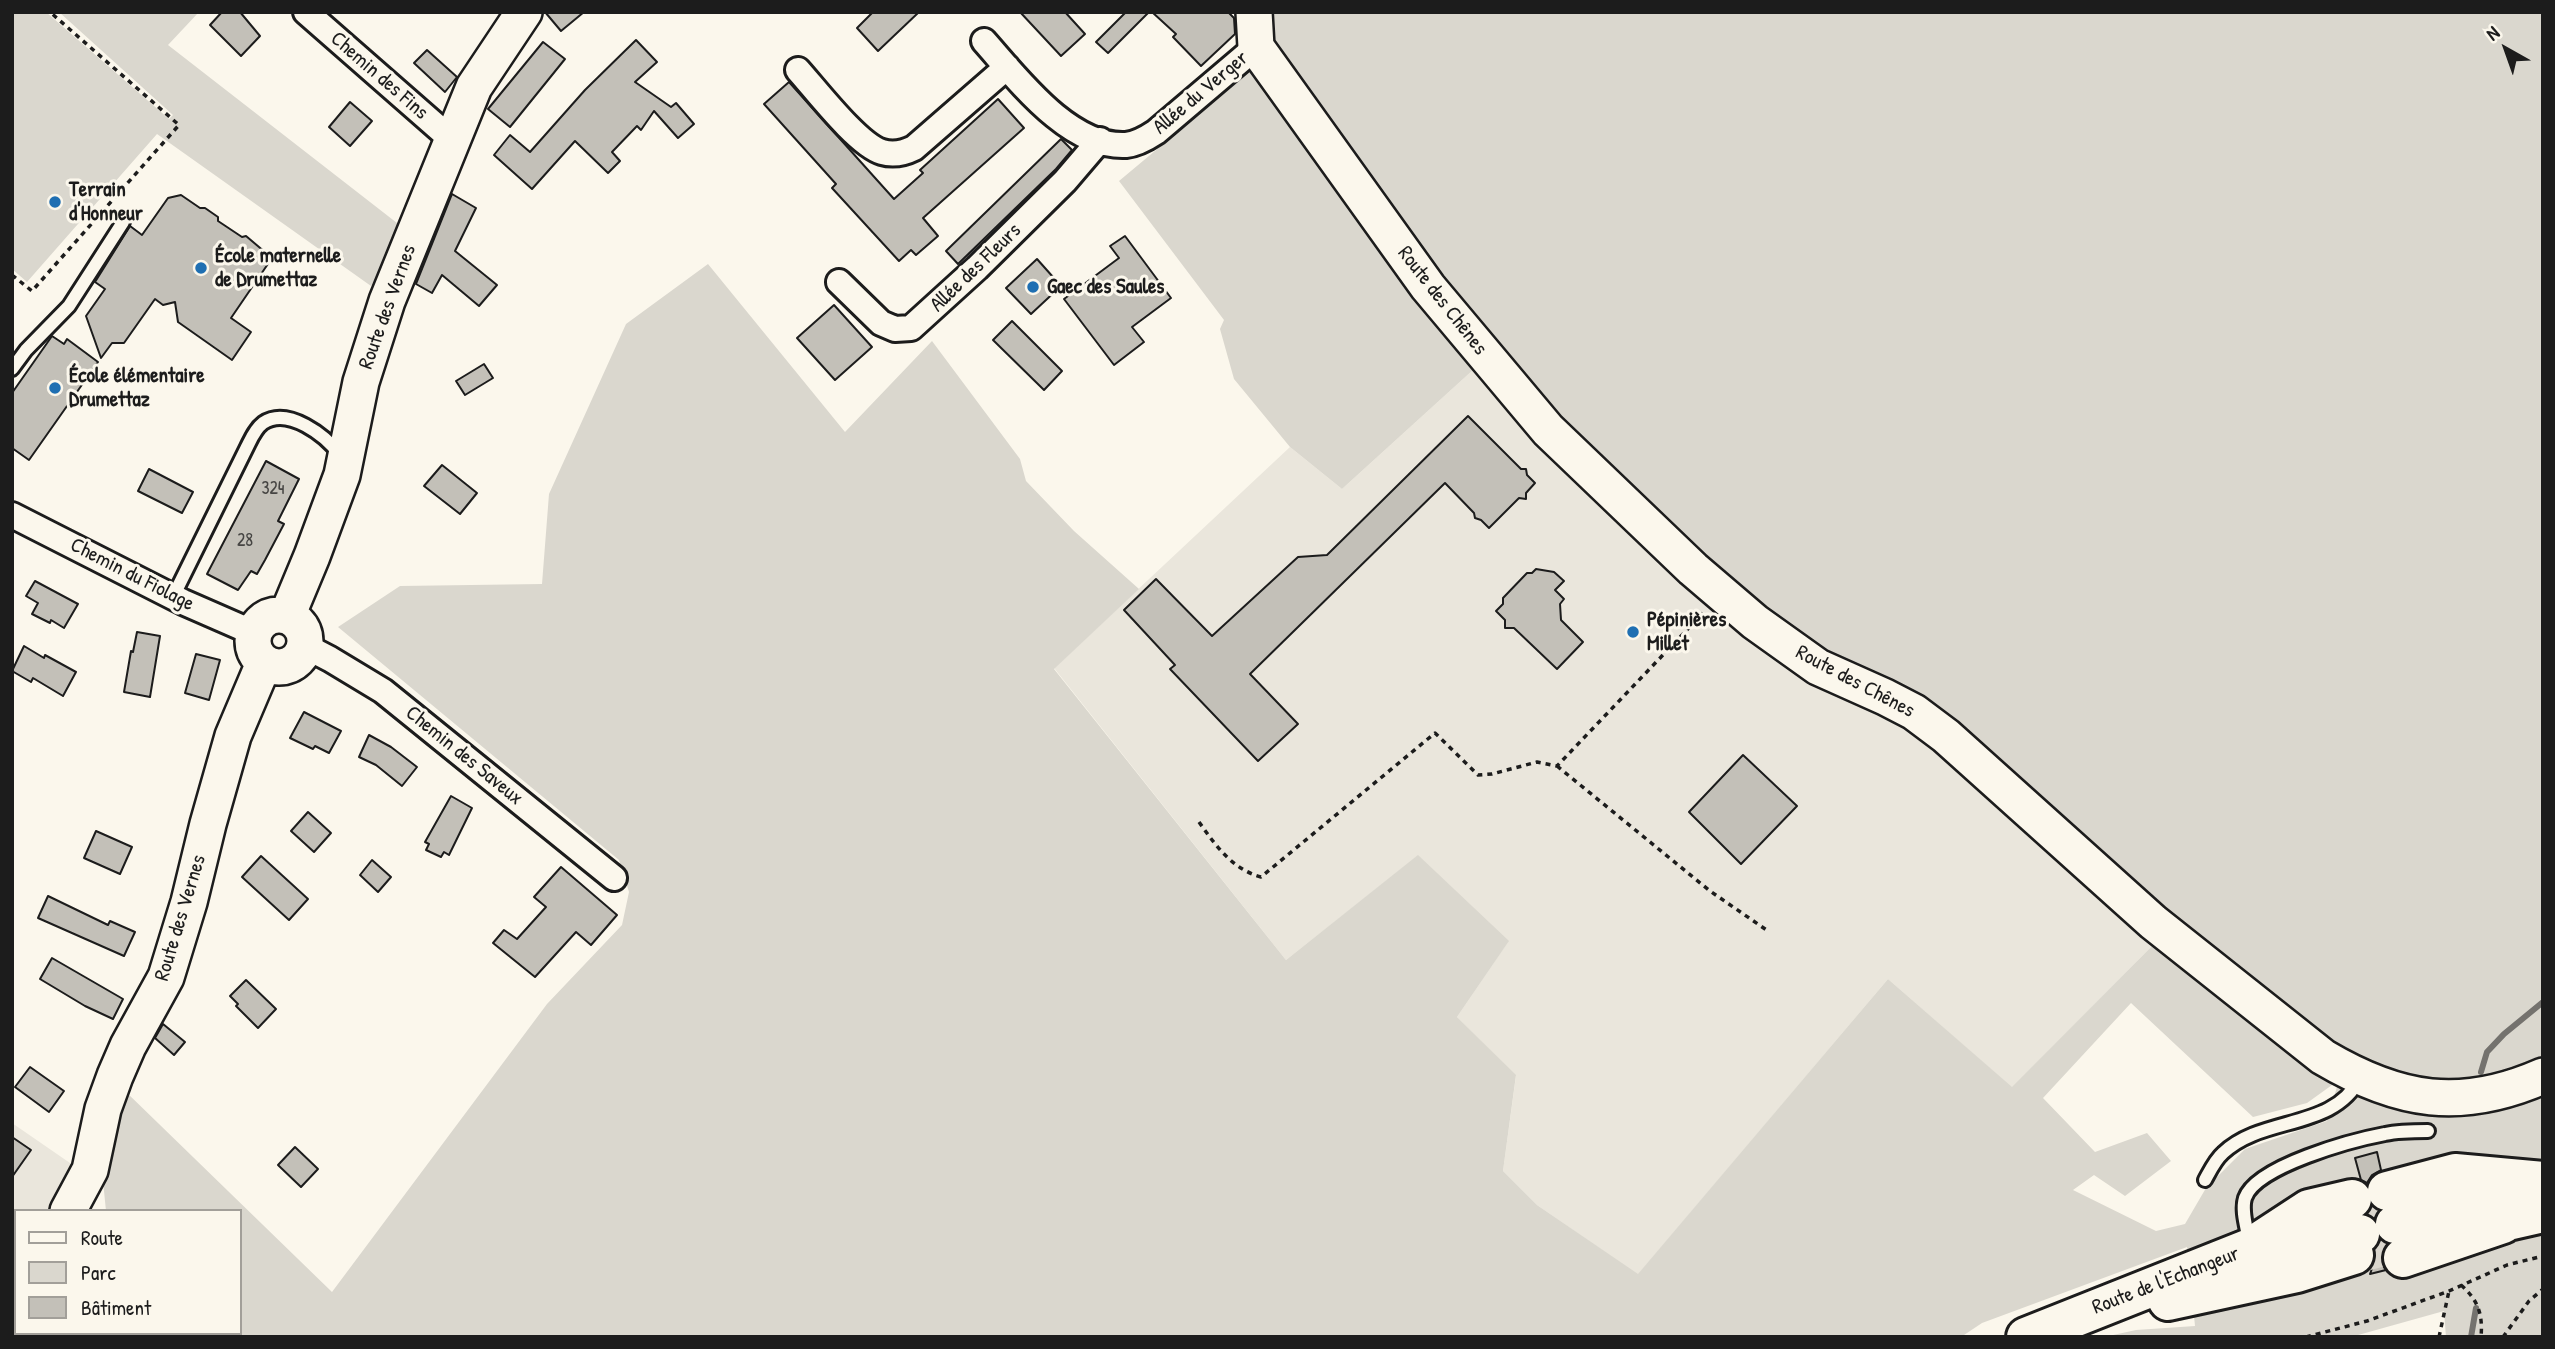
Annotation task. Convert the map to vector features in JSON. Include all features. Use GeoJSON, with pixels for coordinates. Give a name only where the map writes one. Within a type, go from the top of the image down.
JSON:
{"type":"FeatureCollection","features":[{"type":"Feature","properties":{"kind":"main road"},"geometry":{"type":"LineString","coordinates":[[2377,1229],[2455,1173],[2543,1183]]}},
{"type":"Feature","properties":{"kind":"main road"},"geometry":{"type":"LineString","coordinates":[[2261,1268],[2309,1209],[2377,1229],[2528,1217]]}},
{"type":"Feature","properties":{"kind":"main road","name":"Route de l'Echangeur"},"geometry":{"type":"LineString","coordinates":[[2041,1331],[2261,1268],[2377,1229]]}},
{"type":"Feature","properties":{"kind":"street","name":"Chemin des Fins"},"geometry":{"type":"LineString","coordinates":[[306,12],[452,139]]}},
{"type":"Feature","properties":{"kind":"street","name":"Route des Vernes"},"geometry":{"type":"LineString","coordinates":[[343,468],[363,421],[396,302],[400,274],[452,139],[474,87],[524,12]]}},
{"type":"Feature","properties":{"kind":"street"},"geometry":{"type":"LineString","coordinates":[[1254,12],[1256,47]]}},
{"type":"Feature","properties":{"kind":"street","name":"Allée du Verger"},"geometry":{"type":"LineString","coordinates":[[984,41],[1051,114],[1100,140],[1125,145],[1140,141],[1156,132],[1256,47]]}},
{"type":"Feature","properties":{"kind":"street","name":"Route des Chênes"},"geometry":{"type":"LineString","coordinates":[[1256,47],[1429,288],[1548,430],[1755,622],[1818,667],[1914,712],[1946,736],[2153,922],[2323,1057],[2360,1078],[2406,1093],[2459,1099],[2493,1095],[2543,1076]]}},
{"type":"Feature","properties":{"kind":"street"},"geometry":{"type":"LineString","coordinates":[[798,70],[866,143],[883,153],[900,153],[914,148],[1007,67]]}},
{"type":"Feature","properties":{"kind":"street","name":"Allée des Fleurs"},"geometry":{"type":"LineString","coordinates":[[839,282],[881,323],[895,329],[911,328],[949,295],[1056,190],[1089,156],[1100,140]]}},
{"type":"Feature","properties":{"kind":"street"},"geometry":{"type":"LineString","coordinates":[[287,616],[312,556],[343,468]]}},
{"type":"Feature","properties":{"kind":"street","name":"Chemin du Fiolage"},"geometry":{"type":"LineString","coordinates":[[14,521],[173,597],[259,648]]}},
{"type":"Feature","properties":{"kind":"street"},"geometry":{"type":"LineString","coordinates":[[271,616],[294,619],[303,631],[305,646],[302,654],[288,666],[272,666],[259,648],[263,620],[271,616]]}},
{"type":"Feature","properties":{"kind":"street","name":"Chemin des Saveux"},"geometry":{"type":"LineString","coordinates":[[305,646],[383,691],[614,878]]}},
{"type":"Feature","properties":{"kind":"street","name":"Route des Vernes"},"geometry":{"type":"LineString","coordinates":[[69,1209],[90,1170],[103,1109],[115,1076],[128,1046],[166,978],[259,648]]}},
{"type":"Feature","properties":{"kind":"street","name":"Route des Vernes"},"geometry":{"type":"LineString","coordinates":[[90,1170],[98,1209]]}},
{"type":"Feature","properties":{"kind":"lane"},"geometry":{"type":"LineString","coordinates":[[12,369],[26,350],[69,306],[123,222]]}},
{"type":"Feature","properties":{"kind":"lane"},"geometry":{"type":"LineString","coordinates":[[173,597],[247,447],[261,425],[279,419],[303,424],[322,436],[343,468]]}},
{"type":"Feature","properties":{"kind":"lane"},"geometry":{"type":"LineString","coordinates":[[2205,1180],[2221,1154],[2233,1145],[2259,1132],[2331,1110],[2351,1094],[2360,1078]]}},
{"type":"Feature","properties":{"kind":"lane"},"geometry":{"type":"LineString","coordinates":[[2261,1268],[2244,1214],[2245,1199],[2258,1181],[2291,1163],[2341,1144],[2386,1133],[2428,1131]]}},
{"type":"Feature","properties":{"kind":"path"},"geometry":{"type":"LineString","coordinates":[[12,275],[32,291],[178,125],[50,12]]}},
{"type":"Feature","properties":{"kind":"path"},"geometry":{"type":"LineString","coordinates":[[1557,766],[1722,593]]}},
{"type":"Feature","properties":{"kind":"path"},"geometry":{"type":"LineString","coordinates":[[1199,822],[1219,851],[1247,873],[1261,877],[1435,733],[1478,775],[1536,762],[1557,766],[1710,891],[1768,931]]}},
{"type":"Feature","properties":{"kind":"path"},"geometry":{"type":"LineString","coordinates":[[2306,1337],[2367,1321],[2449,1291],[2507,1265],[2543,1256]]}},
{"type":"Feature","properties":{"kind":"path"},"geometry":{"type":"LineString","coordinates":[[2461,1285],[2472,1295],[2481,1313],[2481,1337]]}},
{"type":"Feature","properties":{"kind":"path"},"geometry":{"type":"LineString","coordinates":[[2503,1337],[2529,1301],[2543,1289]]}},
{"type":"Feature","properties":{"kind":"path"},"geometry":{"type":"LineString","coordinates":[[2439,1337],[2446,1315],[2449,1291]]}},
{"type":"Feature","properties":{"kind":"shaded area"},"geometry":{"type":"Polygon","coordinates":[[[1473,370],[1685,579],[1909,720],[2155,943],[2012,1088],[1888,979],[1638,1275],[1537,1205],[1503,1171],[1516,1076],[1457,1017],[1508,942],[1418,856],[1286,960],[1054,668],[1290,447],[1342,489],[1473,370]]]}},
{"type":"Feature","properties":{"kind":"shaded area"},"geometry":{"type":"Polygon","coordinates":[[[12,1123],[70,1163],[85,1209],[14,1209],[14,1335],[128,1337],[12,1337],[12,1123]]]}},
{"type":"Feature","properties":{"kind":"green space"},"geometry":{"type":"Polygon","coordinates":[[[12,12],[46,12],[169,119],[173,115],[59,12],[199,12],[168,45],[406,230],[371,286],[157,134],[27,282],[12,269],[12,12]]]}},
{"type":"Feature","properties":{"kind":"green space"},"geometry":{"type":"Polygon","coordinates":[[[1263,12],[2543,12],[2543,1337],[2446,1337],[2444,1311],[2351,1337],[2104,1337],[2136,1330],[2195,1326],[2187,1247],[1982,1323],[1961,1337],[144,1337],[242,1335],[242,1209],[106,1209],[102,1171],[124,1090],[332,1292],[547,1004],[622,925],[629,892],[619,860],[338,627],[400,586],[542,584],[549,494],[626,324],[708,264],[845,432],[932,341],[1020,459],[1026,481],[1074,531],[1139,589],[1054,669],[1286,960],[1418,855],[1509,941],[1457,1017],[1516,1075],[1503,1171],[1537,1205],[1638,1274],[1888,979],[2012,1087],[2155,943],[1909,720],[1685,579],[1473,370],[1342,489],[1290,447],[1234,379],[1220,329],[1224,320],[1119,181],[1241,79],[1271,50],[1263,12]],[[2131,1003],[2043,1098],[2095,1152],[2147,1133],[2171,1161],[2125,1196],[2094,1175],[2073,1190],[2156,1231],[2185,1224],[2206,1188],[2245,1149],[2327,1121],[2339,1080],[2307,1103],[2253,1117],[2131,1003]]]}},
{"type":"Feature","properties":{"kind":"building"},"geometry":{"type":"Polygon","coordinates":[[[222,12],[240,12],[260,36],[241,56],[210,25],[222,12]]]}},
{"type":"Feature","properties":{"kind":"building"},"geometry":{"type":"Polygon","coordinates":[[[545,12],[584,12],[561,31],[545,12]]]}},
{"type":"Feature","properties":{"kind":"building"},"geometry":{"type":"Polygon","coordinates":[[[873,12],[919,12],[878,51],[857,28],[873,12]]]}},
{"type":"Feature","properties":{"kind":"building"},"geometry":{"type":"Polygon","coordinates":[[[1020,12],[1065,12],[1085,34],[1061,56],[1020,12]]]}},
{"type":"Feature","properties":{"kind":"building"},"geometry":{"type":"Polygon","coordinates":[[[1126,12],[1149,12],[1108,53],[1096,42],[1126,12]]]}},
{"type":"Feature","properties":{"kind":"building"},"geometry":{"type":"Polygon","coordinates":[[[1152,12],[1228,12],[1234,18],[1235,34],[1201,66],[1173,37],[1176,34],[1152,12]]]}},
{"type":"Feature","properties":{"kind":"building"},"geometry":{"type":"Polygon","coordinates":[[[636,40],[657,62],[635,82],[671,107],[676,103],[694,124],[678,138],[654,111],[641,130],[637,126],[612,152],[620,161],[608,173],[575,141],[532,189],[494,155],[510,135],[530,152],[585,90],[636,40]]]}},
{"type":"Feature","properties":{"kind":"building"},"geometry":{"type":"Polygon","coordinates":[[[543,42],[565,59],[510,127],[488,109],[543,42]]]}},
{"type":"Feature","properties":{"kind":"building"},"geometry":{"type":"Polygon","coordinates":[[[427,50],[457,77],[445,92],[414,63],[427,50]]]}},
{"type":"Feature","properties":{"kind":"building"},"geometry":{"type":"Polygon","coordinates":[[[789,82],[894,199],[923,173],[920,170],[998,99],[1024,128],[923,218],[938,236],[916,255],[911,250],[899,261],[832,188],[836,184],[764,104],[789,82]]]}},
{"type":"Feature","properties":{"kind":"building"},"geometry":{"type":"Polygon","coordinates":[[[350,102],[372,121],[350,146],[329,127],[350,102]]]}},
{"type":"Feature","properties":{"kind":"building"},"geometry":{"type":"Polygon","coordinates":[[[1061,139],[1072,150],[1056,169],[958,264],[946,251],[1061,139]]]}},
{"type":"Feature","properties":{"kind":"building"},"geometry":{"type":"Polygon","coordinates":[[[452,194],[476,208],[455,251],[497,285],[479,306],[442,275],[432,293],[416,284],[452,194]]]}},
{"type":"Feature","properties":{"kind":"building"},"geometry":{"type":"Polygon","coordinates":[[[181,195],[200,208],[205,208],[218,217],[218,221],[242,237],[246,236],[272,258],[231,318],[251,332],[232,360],[178,322],[175,302],[163,305],[155,299],[124,343],[112,343],[101,358],[86,316],[105,289],[95,282],[130,226],[142,235],[168,198],[181,195]]]}},
{"type":"Feature","properties":{"kind":"building"},"geometry":{"type":"Polygon","coordinates":[[[1125,236],[1171,298],[1132,327],[1144,342],[1114,365],[1064,299],[1119,258],[1110,246],[1125,236]]]}},
{"type":"Feature","properties":{"kind":"building","name":"Gaec des Saules"},"geometry":{"type":"Polygon","coordinates":[[[1037,259],[1061,286],[1031,314],[1006,288],[1037,259]]]}},
{"type":"Feature","properties":{"kind":"building"},"geometry":{"type":"Polygon","coordinates":[[[834,305],[872,347],[835,380],[797,338],[834,305]]]}},
{"type":"Feature","properties":{"kind":"building"},"geometry":{"type":"Polygon","coordinates":[[[1012,321],[1062,371],[1044,390],[993,340],[1012,321]]]}},
{"type":"Feature","properties":{"kind":"building"},"geometry":{"type":"Polygon","coordinates":[[[52,336],[64,344],[67,339],[98,362],[29,460],[12,448],[12,393],[52,336]]]}},
{"type":"Feature","properties":{"kind":"building"},"geometry":{"type":"Polygon","coordinates":[[[484,364],[493,378],[465,395],[456,381],[484,364]]]}},
{"type":"Feature","properties":{"kind":"building"},"geometry":{"type":"Polygon","coordinates":[[[1468,416],[1521,469],[1526,469],[1527,475],[1535,483],[1526,493],[1526,499],[1519,498],[1489,528],[1475,518],[1474,513],[1445,483],[1250,674],[1298,724],[1258,761],[1170,669],[1175,665],[1124,610],[1156,579],[1212,636],[1298,557],[1327,555],[1468,416]]]}},
{"type":"Feature","properties":{"kind":"building"},"geometry":{"type":"Polygon","coordinates":[[[266,461],[299,479],[278,521],[284,524],[265,560],[257,574],[251,571],[238,590],[207,574],[266,461]]]}},
{"type":"Feature","properties":{"kind":"building"},"geometry":{"type":"Polygon","coordinates":[[[442,465],[477,493],[460,514],[424,486],[442,465]]]}},
{"type":"Feature","properties":{"kind":"building"},"geometry":{"type":"Polygon","coordinates":[[[149,469],[193,492],[182,513],[138,491],[149,469]]]}},
{"type":"Feature","properties":{"kind":"building"},"geometry":{"type":"Polygon","coordinates":[[[1536,569],[1554,572],[1564,581],[1555,590],[1564,599],[1560,604],[1561,620],[1583,642],[1557,669],[1514,628],[1505,628],[1505,620],[1496,611],[1503,604],[1503,598],[1527,573],[1536,569]]]}},
{"type":"Feature","properties":{"kind":"building"},"geometry":{"type":"Polygon","coordinates":[[[35,581],[78,604],[64,628],[51,620],[50,623],[32,614],[38,603],[26,596],[35,581]]]}},
{"type":"Feature","properties":{"kind":"building"},"geometry":{"type":"Polygon","coordinates":[[[137,632],[160,636],[150,697],[124,692],[137,632]]]}},
{"type":"Feature","properties":{"kind":"building"},"geometry":{"type":"Polygon","coordinates":[[[24,646],[76,672],[63,696],[33,678],[31,682],[12,671],[24,646]]]}},
{"type":"Feature","properties":{"kind":"building"},"geometry":{"type":"Polygon","coordinates":[[[196,654],[220,660],[209,700],[185,693],[196,654]]]}},
{"type":"Feature","properties":{"kind":"building"},"geometry":{"type":"Polygon","coordinates":[[[304,712],[341,731],[329,753],[290,738],[304,712]]]}},
{"type":"Feature","properties":{"kind":"building"},"geometry":{"type":"Polygon","coordinates":[[[369,735],[391,747],[417,767],[402,786],[376,765],[359,757],[369,735]]]}},
{"type":"Feature","properties":{"kind":"building"},"geometry":{"type":"Polygon","coordinates":[[[1743,755],[1797,806],[1741,864],[1689,812],[1743,755]]]}},
{"type":"Feature","properties":{"kind":"building"},"geometry":{"type":"Polygon","coordinates":[[[451,796],[472,808],[449,855],[444,852],[441,857],[426,850],[429,844],[425,842],[451,796]]]}},
{"type":"Feature","properties":{"kind":"building"},"geometry":{"type":"Polygon","coordinates":[[[308,812],[331,833],[314,852],[291,831],[308,812]]]}},
{"type":"Feature","properties":{"kind":"building"},"geometry":{"type":"Polygon","coordinates":[[[96,831],[132,847],[120,874],[84,858],[96,831]]]}},
{"type":"Feature","properties":{"kind":"building"},"geometry":{"type":"Polygon","coordinates":[[[261,856],[308,899],[289,920],[242,877],[261,856]]]}},
{"type":"Feature","properties":{"kind":"building"},"geometry":{"type":"Polygon","coordinates":[[[372,860],[391,877],[378,892],[360,875],[372,860]]]}},
{"type":"Feature","properties":{"kind":"building"},"geometry":{"type":"Polygon","coordinates":[[[561,867],[617,915],[591,945],[576,932],[535,977],[493,943],[504,930],[517,939],[546,907],[534,897],[561,867]]]}},
{"type":"Feature","properties":{"kind":"building"},"geometry":{"type":"Polygon","coordinates":[[[48,896],[108,925],[110,921],[135,932],[124,956],[38,918],[48,896]]]}},
{"type":"Feature","properties":{"kind":"building"},"geometry":{"type":"Polygon","coordinates":[[[52,958],[123,999],[113,1019],[40,979],[52,958]]]}},
{"type":"Feature","properties":{"kind":"building"},"geometry":{"type":"Polygon","coordinates":[[[246,980],[276,1009],[258,1028],[230,996],[246,980]]]}},
{"type":"Feature","properties":{"kind":"building"},"geometry":{"type":"Polygon","coordinates":[[[163,1024],[185,1042],[174,1055],[155,1038],[163,1024]]]}},
{"type":"Feature","properties":{"kind":"building"},"geometry":{"type":"Polygon","coordinates":[[[30,1067],[64,1091],[49,1112],[15,1087],[30,1067]]]}},
{"type":"Feature","properties":{"kind":"building"},"geometry":{"type":"Polygon","coordinates":[[[12,1137],[31,1150],[12,1177],[12,1137]]]}},
{"type":"Feature","properties":{"kind":"building"},"geometry":{"type":"Polygon","coordinates":[[[295,1147],[318,1169],[301,1187],[278,1165],[295,1147]]]}},
{"type":"Feature","properties":{"kind":"building"},"geometry":{"type":"Polygon","coordinates":[[[2377,1152],[2381,1170],[2372,1175],[2367,1183],[2361,1180],[2355,1158],[2377,1152]]]}},
{"type":"Feature","properties":{"kind":"building"},"geometry":{"type":"Polygon","coordinates":[[[2381,1240],[2387,1244],[2382,1254],[2382,1264],[2386,1270],[2370,1274],[2375,1250],[2381,1240]]]}},
{"type":"Feature","properties":{"kind":"waterway"},"geometry":{"type":"LineString","coordinates":[[2481,1072],[2487,1052],[2504,1034],[2543,1002]]}},
{"type":"Feature","properties":{"kind":"waterway"},"geometry":{"type":"LineString","coordinates":[[2471,1337],[2476,1308]]}},
{"type":"Feature","properties":{"kind":"tunnel"},"geometry":{"type":"LineString","coordinates":[[2355,1213],[2390,1204]]}},
{"type":"Feature","properties":{"kind":"tunnel"},"geometry":{"type":"LineString","coordinates":[[2365,1252],[2399,1243]]}},
{"type":"Feature","properties":{"kind":"place","name":"Terrain d'Honneur"},"geometry":{"type":"Point","coordinates":[55,202]}},
{"type":"Feature","properties":{"kind":"place","name":"École maternelle de Drumettaz"},"geometry":{"type":"Point","coordinates":[201,268]}},
{"type":"Feature","properties":{"kind":"place","name":"Gaec des Saules"},"geometry":{"type":"Point","coordinates":[1033,287]}},
{"type":"Feature","properties":{"kind":"place","name":"École élémentaire Drumettaz"},"geometry":{"type":"Point","coordinates":[55,388]}},
{"type":"Feature","properties":{"kind":"place","name":"Pépinières Millet"},"geometry":{"type":"Point","coordinates":[1633,632]}}]}
